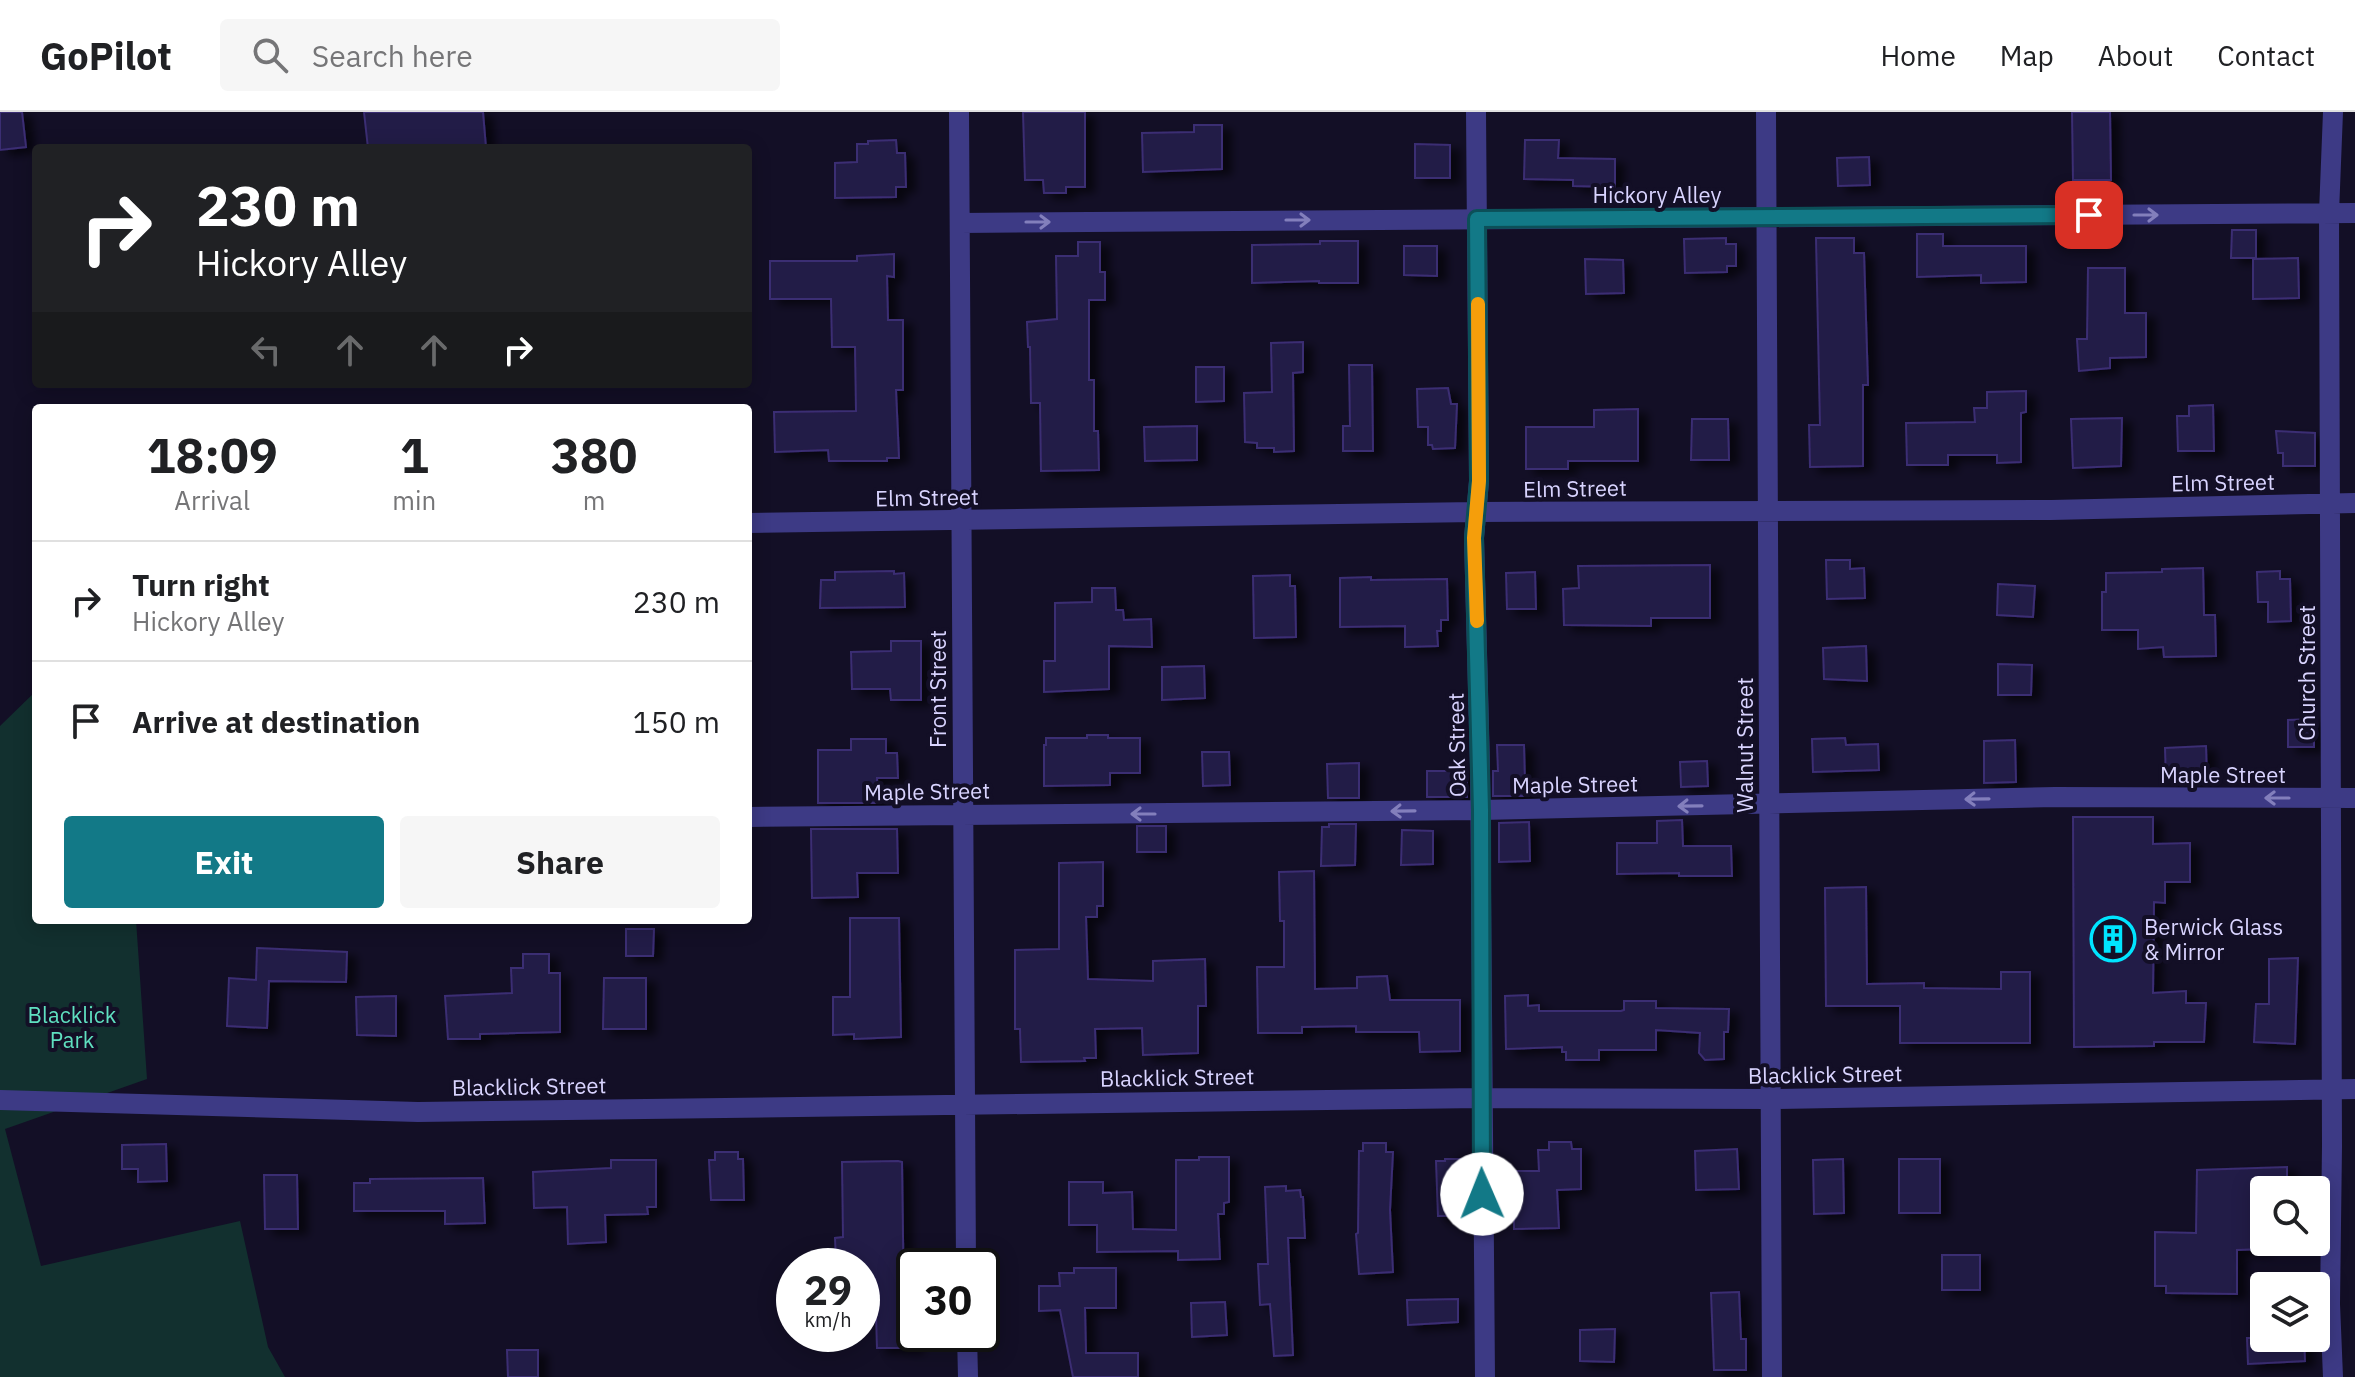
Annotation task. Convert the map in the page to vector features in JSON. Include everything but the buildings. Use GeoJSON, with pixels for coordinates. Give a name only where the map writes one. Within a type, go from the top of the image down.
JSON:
{"type":"FeatureCollection","features":[{"type":"Feature","properties":{"kind":"street","name":"Front Street"},"geometry":{"type":"LineString","coordinates":[[959,112],[966,1248]]}},
{"type":"Feature","properties":{"kind":"street","name":"Oak Street"},"geometry":{"type":"LineString","coordinates":[[1476,112],[1479,481],[1476,512],[1485,1377]]}},
{"type":"Feature","properties":{"kind":"street","name":"Walnut Street"},"geometry":{"type":"LineString","coordinates":[[1766,112],[1772,1377]]}},
{"type":"Feature","properties":{"kind":"street","name":"Church Street"},"geometry":{"type":"LineString","coordinates":[[2333,112],[2329,213],[2330,1304],[2333,1377]]}},
{"type":"Feature","properties":{"kind":"street","name":"Hickory Alley"},"geometry":{"type":"LineString","coordinates":[[960,223],[2355,213]]}},
{"type":"Feature","properties":{"kind":"street","name":"Elm Street"},"geometry":{"type":"LineString","coordinates":[[752,523],[1476,512],[2051,510],[2355,503]]}},
{"type":"Feature","properties":{"kind":"street","name":"Maple Street"},"geometry":{"type":"LineString","coordinates":[[752,817],[1481,810],[2055,797],[2355,798]]}},
{"type":"Feature","properties":{"kind":"street","name":"Blacklick Street"},"geometry":{"type":"LineString","coordinates":[[0,1100],[418,1112],[1481,1098],[1771,1099],[2355,1089]]}},
{"type":"Feature","properties":{"kind":"street"},"geometry":{"type":"LineString","coordinates":[[967,1352],[968,1377]]}},
{"type":"Feature","properties":{"kind":"green space","name":"Blacklick Park"},"geometry":{"type":"Polygon","coordinates":[[[32,695],[32,924],[136,924],[147,1079],[5,1129],[41,1266],[240,1221],[268,1347],[285,1377],[0,1377],[0,726],[32,695]]]}},
{"type":"Feature","properties":{"kind":"slow traffic"},"geometry":{"type":"LineString","coordinates":[[1477,621],[1474,538],[1479,481],[1478,304]]}},
{"type":"Feature","properties":{"kind":"place","name":"Berwick Glass & Mirror"},"geometry":{"type":"Point","coordinates":[2113,939]}},
{"type":"Feature","properties":{"kind":"route"},"geometry":{"type":"LineString","coordinates":[[1482,1194],[1481,810],[1474,538],[1479,481],[1477,219],[2089,215]]}}]}
